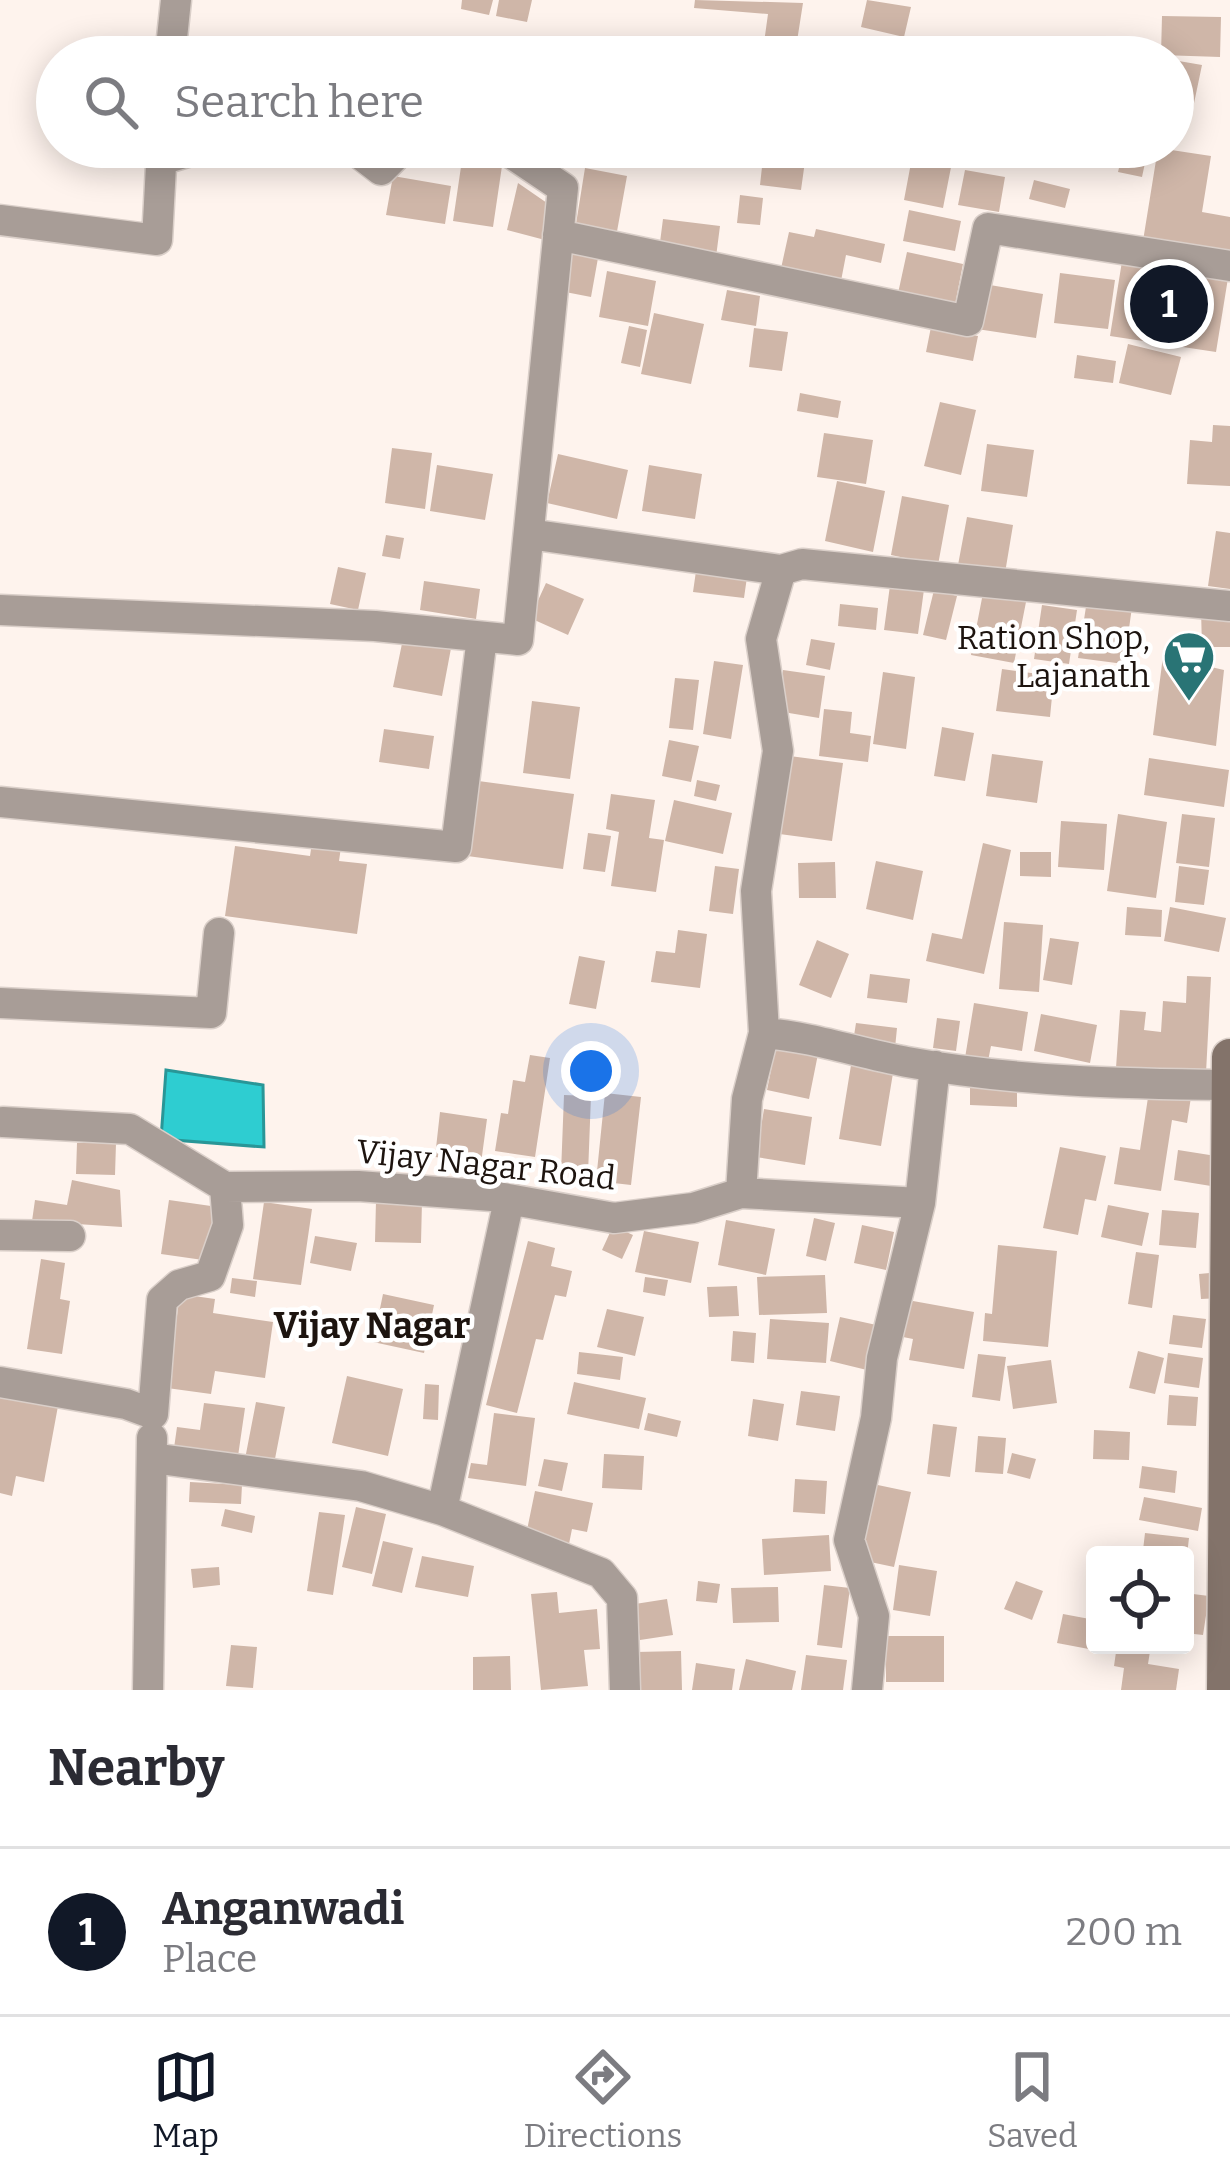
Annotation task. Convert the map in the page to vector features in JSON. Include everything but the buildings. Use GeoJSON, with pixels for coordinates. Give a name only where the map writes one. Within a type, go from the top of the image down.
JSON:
{"type":"FeatureCollection","features":[{"type":"Feature","properties":{"kind":"main road"},"geometry":{"type":"LineString","coordinates":[[1226,1690],[1229,1071]]}},
{"type":"Feature","properties":{"kind":"street"},"geometry":{"type":"LineString","coordinates":[[172,36],[176,0]]}},
{"type":"Feature","properties":{"kind":"street"},"geometry":{"type":"LineString","coordinates":[[0,220],[157,240],[161,168]]}},
{"type":"Feature","properties":{"kind":"street"},"geometry":{"type":"LineString","coordinates":[[0,610],[375,626],[518,640],[563,188],[533,168]]}},
{"type":"Feature","properties":{"kind":"street"},"geometry":{"type":"LineString","coordinates":[[558,235],[968,321],[988,228],[1230,266]]}},
{"type":"Feature","properties":{"kind":"street"},"geometry":{"type":"LineString","coordinates":[[529,534],[781,570],[802,564],[1230,606]]}},
{"type":"Feature","properties":{"kind":"street"},"geometry":{"type":"LineString","coordinates":[[781,570],[761,639],[778,751],[756,891],[764,1034],[746,1100],[741,1192],[920,1203]]}},
{"type":"Feature","properties":{"kind":"street"},"geometry":{"type":"LineString","coordinates":[[0,802],[456,847],[482,637]]}},
{"type":"Feature","properties":{"kind":"street"},"geometry":{"type":"LineString","coordinates":[[0,1003],[211,1013],[219,933]]}},
{"type":"Feature","properties":{"kind":"street"},"geometry":{"type":"LineString","coordinates":[[764,1034],[815,1036],[935,1066],[1139,1084],[1229,1071]]}},
{"type":"Feature","properties":{"kind":"street"},"geometry":{"type":"LineString","coordinates":[[867,1690],[874,1616],[849,1540],[877,1418],[882,1358],[920,1203],[935,1066]]}},
{"type":"Feature","properties":{"kind":"street"},"geometry":{"type":"LineString","coordinates":[[3,1122],[130,1129],[225,1187],[228,1225],[210,1276],[179,1285],[162,1300],[153,1414],[148,1690]]}},
{"type":"Feature","properties":{"kind":"street","name":"Vijay Nagar Road"},"geometry":{"type":"LineString","coordinates":[[225,1187],[358,1186],[509,1200],[614,1218],[693,1208],[741,1192]]}},
{"type":"Feature","properties":{"kind":"street"},"geometry":{"type":"LineString","coordinates":[[442,1510],[509,1200]]}},
{"type":"Feature","properties":{"kind":"street"},"geometry":{"type":"LineString","coordinates":[[0,1235],[70,1237]]}},
{"type":"Feature","properties":{"kind":"street"},"geometry":{"type":"LineString","coordinates":[[0,1382],[126,1404],[153,1414]]}},
{"type":"Feature","properties":{"kind":"street"},"geometry":{"type":"LineString","coordinates":[[152,1459],[295,1473],[442,1510],[601,1573],[622,1598],[625,1690]]}},
{"type":"Feature","properties":{"kind":"water"},"geometry":{"type":"Polygon","coordinates":[[[166,1070],[263,1085],[264,1147],[161,1139],[166,1070]]]}},
{"type":"Feature","properties":{"kind":"place","name":"Anganwadi"},"geometry":{"type":"Point","coordinates":[1169,304]}},
{"type":"Feature","properties":{"kind":"place","name":"Ration Shop, Lajanath"},"geometry":{"type":"Point","coordinates":[1189,703]}},
{"type":"Feature","properties":{"kind":"district","name":"Vijay Nagar"},"geometry":{"type":"Point","coordinates":[372,1326]}}]}
